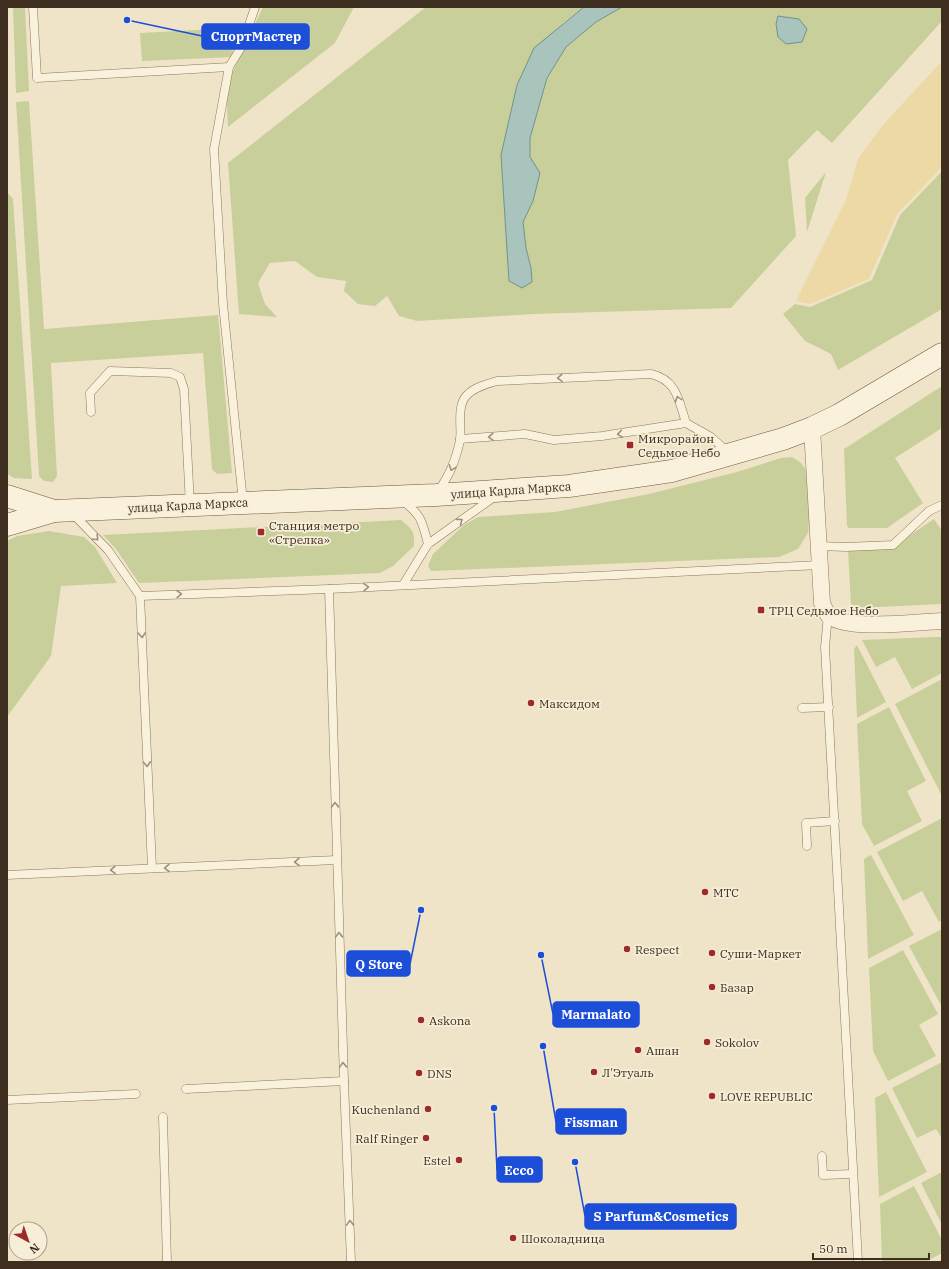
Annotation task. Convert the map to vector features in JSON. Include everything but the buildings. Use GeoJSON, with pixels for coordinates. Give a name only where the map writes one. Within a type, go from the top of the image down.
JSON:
{"type":"FeatureCollection","features":[{"type":"Feature","properties":{"kind":"main road","name":"улица Карла Маркса"},"geometry":{"type":"LineString","coordinates":[[62,510],[436,495],[568,486],[672,471],[783,439],[812,428],[839,415],[942,354]]}},
{"type":"Feature","properties":{"kind":"main road"},"geometry":{"type":"LineString","coordinates":[[7,496],[62,510]]}},
{"type":"Feature","properties":{"kind":"main road"},"geometry":{"type":"LineString","coordinates":[[7,525],[62,510]]}},
{"type":"Feature","properties":{"kind":"street"},"geometry":{"type":"LineString","coordinates":[[812,428],[822,603],[828,615],[842,623],[858,625],[942,621]]}},
{"type":"Feature","properties":{"kind":"lane"},"geometry":{"type":"LineString","coordinates":[[33,7],[37,78],[229,67]]}},
{"type":"Feature","properties":{"kind":"lane"},"geometry":{"type":"LineString","coordinates":[[243,502],[223,304],[214,149],[229,67],[242,46],[255,7]]}},
{"type":"Feature","properties":{"kind":"lane"},"geometry":{"type":"LineString","coordinates":[[91,412],[90,393],[110,370],[171,373],[180,378],[184,388],[190,505]]}},
{"type":"Feature","properties":{"kind":"lane"},"geometry":{"type":"LineString","coordinates":[[436,495],[451,472],[460,439],[461,410],[466,396],[480,386],[497,381],[652,374],[661,376],[670,382],[676,394],[686,423]]}},
{"type":"Feature","properties":{"kind":"lane"},"geometry":{"type":"LineString","coordinates":[[460,439],[525,434],[554,440],[595,437],[686,423],[711,437],[731,454]]}},
{"type":"Feature","properties":{"kind":"lane"},"geometry":{"type":"LineString","coordinates":[[403,585],[428,544],[502,490]]}},
{"type":"Feature","properties":{"kind":"lane"},"geometry":{"type":"LineString","coordinates":[[396,496],[417,512],[423,524],[428,544]]}},
{"type":"Feature","properties":{"kind":"lane"},"geometry":{"type":"LineString","coordinates":[[819,546],[846,547],[893,544],[929,511],[942,505]]}},
{"type":"Feature","properties":{"kind":"lane"},"geometry":{"type":"LineString","coordinates":[[62,510],[108,550],[140,596],[152,868]]}},
{"type":"Feature","properties":{"kind":"lane"},"geometry":{"type":"LineString","coordinates":[[140,596],[328,589],[820,565]]}},
{"type":"Feature","properties":{"kind":"lane"},"geometry":{"type":"LineString","coordinates":[[328,589],[336,860],[351,1262]]}},
{"type":"Feature","properties":{"kind":"lane"},"geometry":{"type":"LineString","coordinates":[[828,615],[826,647],[858,1262]]}},
{"type":"Feature","properties":{"kind":"lane"},"geometry":{"type":"LineString","coordinates":[[802,708],[829,707]]}},
{"type":"Feature","properties":{"kind":"lane"},"geometry":{"type":"LineString","coordinates":[[807,846],[806,823],[835,821]]}},
{"type":"Feature","properties":{"kind":"lane"},"geometry":{"type":"LineString","coordinates":[[7,875],[336,860]]}},
{"type":"Feature","properties":{"kind":"lane"},"geometry":{"type":"LineString","coordinates":[[186,1089],[344,1082]]}},
{"type":"Feature","properties":{"kind":"lane"},"geometry":{"type":"LineString","coordinates":[[7,1100],[136,1094]]}},
{"type":"Feature","properties":{"kind":"lane"},"geometry":{"type":"LineString","coordinates":[[163,1117],[167,1262]]}},
{"type":"Feature","properties":{"kind":"lane"},"geometry":{"type":"LineString","coordinates":[[822,1156],[823,1175],[853,1174]]}},
{"type":"Feature","properties":{"kind":"green space"},"geometry":{"type":"Polygon","coordinates":[[[13,7],[25,7],[29,91],[16,93],[13,7]]]}},
{"type":"Feature","properties":{"kind":"green space"},"geometry":{"type":"Polygon","coordinates":[[[263,7],[354,7],[335,43],[228,127],[226,86],[263,7]]]}},
{"type":"Feature","properties":{"kind":"green space"},"geometry":{"type":"Polygon","coordinates":[[[426,7],[584,7],[563,23],[517,85],[501,155],[509,281],[531,268],[526,248],[523,222],[533,201],[539,173],[530,157],[530,138],[547,78],[566,47],[596,22],[622,7],[942,7],[942,21],[832,143],[817,130],[788,160],[796,236],[731,308],[534,314],[417,321],[399,316],[387,296],[375,306],[358,304],[344,291],[346,281],[317,277],[295,261],[270,263],[258,283],[265,304],[277,317],[239,314],[228,163],[426,7]]]}},
{"type":"Feature","properties":{"kind":"green space"},"geometry":{"type":"Polygon","coordinates":[[[232,28],[233,57],[142,61],[140,33],[232,28]]]}},
{"type":"Feature","properties":{"kind":"green space"},"geometry":{"type":"Polygon","coordinates":[[[29,101],[44,329],[218,315],[232,473],[217,474],[212,469],[203,353],[51,363],[57,476],[53,482],[44,481],[39,476],[16,102],[29,101]]]}},
{"type":"Feature","properties":{"kind":"green space"},"geometry":{"type":"Polygon","coordinates":[[[942,171],[942,309],[838,370],[831,354],[805,341],[783,314],[795,304],[810,307],[872,280],[900,215],[942,171]]]}},
{"type":"Feature","properties":{"kind":"green space"},"geometry":{"type":"Polygon","coordinates":[[[826,172],[807,232],[805,198],[826,172]]]}},
{"type":"Feature","properties":{"kind":"green space"},"geometry":{"type":"Polygon","coordinates":[[[7,192],[13,199],[32,479],[14,478],[7,474],[7,192]]]}},
{"type":"Feature","properties":{"kind":"green space"},"geometry":{"type":"Polygon","coordinates":[[[942,386],[942,428],[895,458],[923,503],[887,528],[849,528],[847,526],[844,449],[942,386]]]}},
{"type":"Feature","properties":{"kind":"green space"},"geometry":{"type":"Polygon","coordinates":[[[792,457],[801,463],[806,470],[810,513],[808,533],[798,549],[779,557],[431,571],[428,566],[433,554],[464,525],[478,517],[555,512],[649,494],[737,472],[781,458],[792,457]]]}},
{"type":"Feature","properties":{"kind":"green space"},"geometry":{"type":"Polygon","coordinates":[[[934,519],[942,531],[942,604],[858,608],[851,604],[848,551],[891,548],[934,519]]]}},
{"type":"Feature","properties":{"kind":"green space"},"geometry":{"type":"Polygon","coordinates":[[[401,520],[412,531],[414,546],[393,566],[380,573],[139,583],[116,549],[103,535],[401,520]]]}},
{"type":"Feature","properties":{"kind":"green space"},"geometry":{"type":"Polygon","coordinates":[[[49,531],[84,537],[95,547],[117,583],[61,586],[51,656],[7,717],[7,541],[17,536],[49,531]]]}},
{"type":"Feature","properties":{"kind":"green space"},"geometry":{"type":"Polygon","coordinates":[[[942,637],[942,673],[912,689],[895,657],[876,667],[862,640],[942,637]]]}},
{"type":"Feature","properties":{"kind":"green space"},"geometry":{"type":"Polygon","coordinates":[[[857,645],[886,702],[857,718],[854,649],[857,645]]]}},
{"type":"Feature","properties":{"kind":"green space"},"geometry":{"type":"Polygon","coordinates":[[[942,679],[942,796],[895,704],[942,679]]]}},
{"type":"Feature","properties":{"kind":"green space"},"geometry":{"type":"Polygon","coordinates":[[[889,707],[926,781],[907,791],[922,821],[874,846],[862,824],[857,724],[889,707]]]}},
{"type":"Feature","properties":{"kind":"green space"},"geometry":{"type":"Polygon","coordinates":[[[942,818],[942,920],[939,922],[922,891],[903,901],[877,852],[942,818]]]}},
{"type":"Feature","properties":{"kind":"green space"},"geometry":{"type":"Polygon","coordinates":[[[871,855],[914,935],[868,959],[864,859],[871,855]]]}},
{"type":"Feature","properties":{"kind":"green space"},"geometry":{"type":"Polygon","coordinates":[[[942,929],[942,1007],[909,946],[942,929]]]}},
{"type":"Feature","properties":{"kind":"green space"},"geometry":{"type":"Polygon","coordinates":[[[903,950],[938,1014],[919,1025],[936,1056],[888,1081],[873,1051],[869,968],[903,950]]]}},
{"type":"Feature","properties":{"kind":"green space"},"geometry":{"type":"Polygon","coordinates":[[[942,1062],[942,1139],[936,1129],[917,1138],[892,1088],[942,1062]]]}},
{"type":"Feature","properties":{"kind":"green space"},"geometry":{"type":"Polygon","coordinates":[[[886,1092],[927,1172],[879,1197],[875,1098],[886,1092]]]}},
{"type":"Feature","properties":{"kind":"green space"},"geometry":{"type":"Polygon","coordinates":[[[942,1172],[942,1225],[921,1183],[942,1172]]]}},
{"type":"Feature","properties":{"kind":"green space"},"geometry":{"type":"Polygon","coordinates":[[[914,1186],[942,1240],[942,1253],[929,1260],[930,1262],[882,1262],[880,1204],[914,1186]]]}},
{"type":"Feature","properties":{"kind":"sand"},"geometry":{"type":"Polygon","coordinates":[[[942,61],[942,167],[897,214],[869,279],[810,304],[796,301],[846,200],[858,159],[883,125],[942,61]]]}},
{"type":"Feature","properties":{"kind":"water"},"geometry":{"type":"Polygon","coordinates":[[[584,7],[622,7],[596,22],[566,47],[547,78],[530,138],[530,157],[540,173],[533,201],[523,222],[532,282],[522,288],[509,281],[501,155],[517,85],[534,48],[584,7]]]}},
{"type":"Feature","properties":{"kind":"water"},"geometry":{"type":"Polygon","coordinates":[[[778,16],[799,19],[807,29],[802,42],[786,44],[778,37],[776,24],[778,16]]]}},
{"type":"Feature","properties":{"kind":"place","name":"СпортМастер"},"geometry":{"type":"Point","coordinates":[127,20]}},
{"type":"Feature","properties":{"kind":"place","name":"Микрорайон Седьмое Небо"},"geometry":{"type":"Point","coordinates":[630,445]}},
{"type":"Feature","properties":{"kind":"place","name":"Станция метро «Стрелка»"},"geometry":{"type":"Point","coordinates":[261,532]}},
{"type":"Feature","properties":{"kind":"place","name":"ТРЦ Седьмое Небо"},"geometry":{"type":"Point","coordinates":[761,610]}},
{"type":"Feature","properties":{"kind":"place","name":"Максидом"},"geometry":{"type":"Point","coordinates":[531,703]}},
{"type":"Feature","properties":{"kind":"place","name":"МТС"},"geometry":{"type":"Point","coordinates":[705,892]}},
{"type":"Feature","properties":{"kind":"place","name":"Q Store"},"geometry":{"type":"Point","coordinates":[421,910]}},
{"type":"Feature","properties":{"kind":"place","name":"Respect"},"geometry":{"type":"Point","coordinates":[627,949]}},
{"type":"Feature","properties":{"kind":"place","name":"Суши-Маркет"},"geometry":{"type":"Point","coordinates":[712,953]}},
{"type":"Feature","properties":{"kind":"place","name":"Marmalato"},"geometry":{"type":"Point","coordinates":[541,955]}},
{"type":"Feature","properties":{"kind":"place","name":"Базар"},"geometry":{"type":"Point","coordinates":[712,987]}},
{"type":"Feature","properties":{"kind":"place","name":"Askona"},"geometry":{"type":"Point","coordinates":[421,1020]}},
{"type":"Feature","properties":{"kind":"place","name":"Sokolov"},"geometry":{"type":"Point","coordinates":[707,1042]}},
{"type":"Feature","properties":{"kind":"place","name":"Fissman"},"geometry":{"type":"Point","coordinates":[543,1046]}},
{"type":"Feature","properties":{"kind":"place","name":"Ашан"},"geometry":{"type":"Point","coordinates":[638,1050]}},
{"type":"Feature","properties":{"kind":"place","name":"Л'Этуаль"},"geometry":{"type":"Point","coordinates":[594,1072]}},
{"type":"Feature","properties":{"kind":"place","name":"DNS"},"geometry":{"type":"Point","coordinates":[419,1073]}},
{"type":"Feature","properties":{"kind":"place","name":"LOVE REPUBLIC"},"geometry":{"type":"Point","coordinates":[712,1096]}},
{"type":"Feature","properties":{"kind":"place","name":"Ecco"},"geometry":{"type":"Point","coordinates":[494,1108]}},
{"type":"Feature","properties":{"kind":"place","name":"Kuchenland"},"geometry":{"type":"Point","coordinates":[428,1109]}},
{"type":"Feature","properties":{"kind":"place","name":"Ralf Ringer"},"geometry":{"type":"Point","coordinates":[426,1138]}},
{"type":"Feature","properties":{"kind":"place","name":"Estel"},"geometry":{"type":"Point","coordinates":[459,1160]}},
{"type":"Feature","properties":{"kind":"place","name":"S Parfum&Cosmetics"},"geometry":{"type":"Point","coordinates":[575,1162]}},
{"type":"Feature","properties":{"kind":"place","name":"Шоколадница"},"geometry":{"type":"Point","coordinates":[513,1238]}}]}
